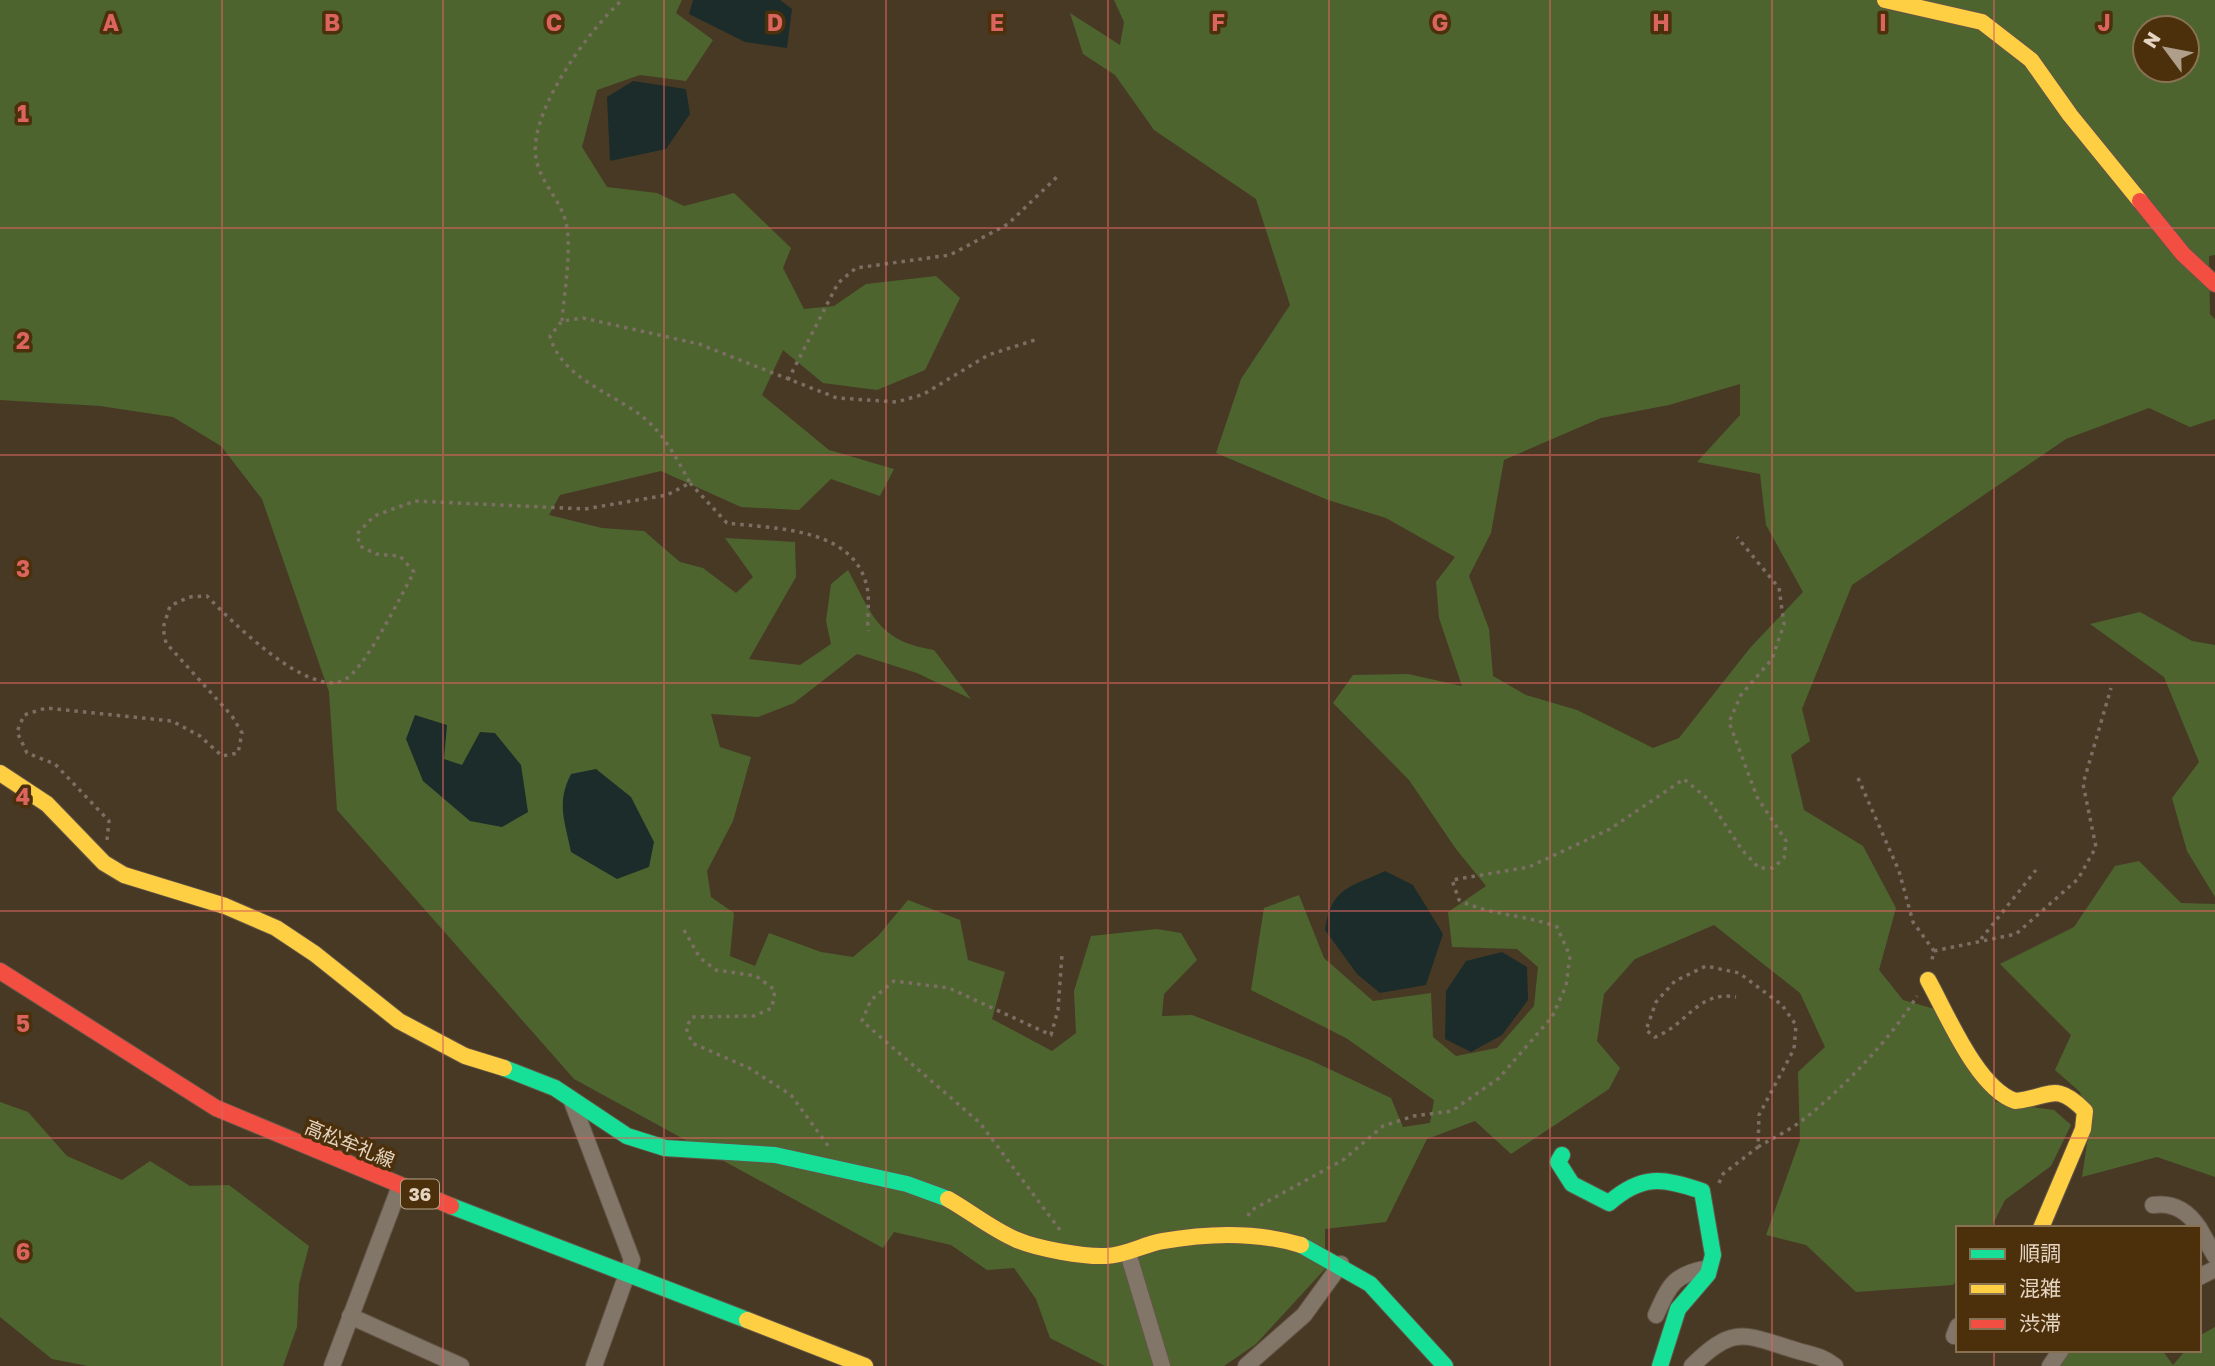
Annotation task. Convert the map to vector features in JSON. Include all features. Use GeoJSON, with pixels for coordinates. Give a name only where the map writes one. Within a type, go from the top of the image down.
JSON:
{"type":"FeatureCollection","features":[{"type":"Feature","properties":{"kind":"street"},"geometry":{"type":"LineString","coordinates":[[1885,0],[1982,22],[2031,61],[2070,115],[2183,254],[2215,284]]}},
{"type":"Feature","properties":{"kind":"street"},"geometry":{"type":"LineString","coordinates":[[0,774],[47,804],[104,863],[144,884],[225,906],[276,928],[315,954],[399,1021],[465,1056],[529,1076],[628,1136],[665,1148],[775,1155],[939,1193],[1018,1241],[1079,1254],[1105,1256],[1128,1253],[1161,1241],[1241,1235],[1280,1239],[1310,1248],[1341,1264],[1370,1284],[1444,1366]]}},
{"type":"Feature","properties":{"kind":"street","name":"高松牟礼線"},"geometry":{"type":"LineString","coordinates":[[0,971],[216,1108],[400,1186],[865,1366]]}},
{"type":"Feature","properties":{"kind":"street"},"geometry":{"type":"LineString","coordinates":[[1927,980],[1987,1081],[2003,1097],[2018,1101],[2058,1090],[2073,1096],[2085,1111],[2083,1129],[2042,1226]]}},
{"type":"Feature","properties":{"kind":"street"},"geometry":{"type":"LineString","coordinates":[[570,1099],[632,1260],[594,1366]]}},
{"type":"Feature","properties":{"kind":"street"},"geometry":{"type":"LineString","coordinates":[[1562,1155],[1558,1162],[1563,1175],[1579,1191],[1609,1203],[1621,1191],[1649,1179],[1665,1179],[1702,1191],[1713,1255],[1709,1268],[1678,1309],[1660,1366]]}},
{"type":"Feature","properties":{"kind":"street"},"geometry":{"type":"LineString","coordinates":[[332,1366],[400,1186]]}},
{"type":"Feature","properties":{"kind":"street"},"geometry":{"type":"LineString","coordinates":[[2153,1205],[2167,1203],[2191,1215],[2198,1226]]}},
{"type":"Feature","properties":{"kind":"street"},"geometry":{"type":"LineString","coordinates":[[2201,1232],[2215,1256]]}},
{"type":"Feature","properties":{"kind":"street"},"geometry":{"type":"LineString","coordinates":[[1128,1253],[1162,1366]]}},
{"type":"Feature","properties":{"kind":"street"},"geometry":{"type":"LineString","coordinates":[[1246,1366],[1304,1315],[1341,1264]]}},
{"type":"Feature","properties":{"kind":"street"},"geometry":{"type":"LineString","coordinates":[[1656,1315],[1671,1283],[1689,1272],[1709,1268]]}},
{"type":"Feature","properties":{"kind":"street"},"geometry":{"type":"LineString","coordinates":[[350,1316],[461,1366]]}},
{"type":"Feature","properties":{"kind":"street"},"geometry":{"type":"LineString","coordinates":[[1692,1366],[1712,1346],[1733,1338],[1757,1336],[1796,1350],[1821,1355],[1835,1366]]}},
{"type":"Feature","properties":{"kind":"path"},"geometry":{"type":"LineString","coordinates":[[622,0],[606,15],[562,74],[538,126],[537,164],[565,220],[562,321],[550,337],[554,352],[565,365],[644,418],[671,448],[690,483],[727,523],[816,535],[854,559],[867,587],[868,631]]}},
{"type":"Feature","properties":{"kind":"path"},"geometry":{"type":"LineString","coordinates":[[788,380],[838,283],[856,268],[950,255],[1008,224],[1060,174]]}},
{"type":"Feature","properties":{"kind":"path"},"geometry":{"type":"LineString","coordinates":[[562,321],[583,318],[699,344],[837,398],[897,402],[923,394],[988,355],[1035,340]]}},
{"type":"Feature","properties":{"kind":"path"},"geometry":{"type":"LineString","coordinates":[[104,863],[109,821],[55,764],[27,753],[17,733],[24,715],[46,708],[172,721],[200,736],[222,756],[238,753],[242,733],[232,716],[166,643],[163,628],[170,606],[189,597],[207,596],[243,635],[306,676],[329,684],[345,680],[363,660],[414,572],[400,556],[376,554],[360,546],[357,534],[374,516],[415,501],[585,509],[667,495],[690,483]]}},
{"type":"Feature","properties":{"kind":"path"},"geometry":{"type":"LineString","coordinates":[[1241,1235],[1250,1211],[1343,1160],[1383,1126],[1414,1116],[1452,1111],[1499,1078],[1552,1017],[1566,986],[1570,956],[1557,927],[1536,918],[1477,910],[1459,900],[1452,880],[1529,867],[1610,829],[1684,779],[1709,800],[1742,850],[1759,868],[1773,868],[1784,858],[1786,841],[1757,797],[1729,722],[1741,695],[1772,659],[1784,624],[1779,588],[1737,537]]}},
{"type":"Feature","properties":{"kind":"path"},"geometry":{"type":"LineString","coordinates":[[1934,951],[2016,934],[2078,879],[2095,847],[2082,784],[2111,688]]}},
{"type":"Feature","properties":{"kind":"path"},"geometry":{"type":"LineString","coordinates":[[1707,1211],[1723,1174],[1758,1147],[1804,1120],[1902,1021],[1927,980],[1934,951],[1913,922],[1899,871],[1858,778]]}},
{"type":"Feature","properties":{"kind":"path"},"geometry":{"type":"LineString","coordinates":[[1979,940],[2036,870]]}},
{"type":"Feature","properties":{"kind":"path"},"geometry":{"type":"LineString","coordinates":[[684,930],[700,958],[716,970],[756,976],[775,990],[772,1008],[754,1016],[692,1017],[686,1028],[692,1042],[749,1068],[791,1095],[846,1171]]}},
{"type":"Feature","properties":{"kind":"path"},"geometry":{"type":"LineString","coordinates":[[1062,954],[1058,1010],[1051,1035],[949,988],[894,981],[871,1000],[862,1021],[980,1123],[1062,1232]]}},
{"type":"Feature","properties":{"kind":"path"},"geometry":{"type":"LineString","coordinates":[[1736,997],[1721,994],[1699,1003],[1670,1031],[1655,1037],[1646,1030],[1656,1002],[1675,981],[1706,966],[1739,973],[1782,1004],[1796,1025],[1794,1049],[1759,1115],[1758,1147]]}},
{"type":"Feature","properties":{"kind":"green space"},"geometry":{"type":"Polygon","coordinates":[[[0,0],[682,0],[676,13],[713,40],[686,81],[640,75],[597,90],[582,147],[607,187],[657,193],[684,206],[734,193],[791,248],[783,268],[804,309],[834,306],[866,284],[936,276],[960,298],[925,370],[877,390],[823,383],[783,350],[762,395],[829,450],[894,469],[880,496],[831,479],[799,510],[741,507],[661,471],[560,495],[549,515],[602,528],[644,531],[680,562],[703,568],[736,593],[753,577],[725,538],[795,542],[796,577],[749,659],[800,665],[831,644],[826,621],[831,584],[848,570],[879,624],[900,640],[934,650],[971,699],[917,673],[857,654],[794,703],[758,717],[711,714],[720,747],[751,757],[733,821],[707,871],[711,897],[734,913],[730,956],[755,966],[769,933],[821,952],[853,957],[878,936],[908,900],[960,920],[968,960],[1005,972],[992,1019],[1052,1051],[1076,1033],[1074,991],[1091,936],[1157,929],[1181,933],[1197,960],[1164,994],[1162,1016],[1192,1015],[1310,1060],[1391,1098],[1403,1127],[1430,1123],[1434,1100],[1346,1038],[1251,990],[1264,908],[1299,895],[1324,958],[1373,1001],[1431,993],[1433,1037],[1456,1056],[1497,1048],[1534,1006],[1538,967],[1517,949],[1452,947],[1448,912],[1486,886],[1456,849],[1409,780],[1333,703],[1353,675],[1408,674],[1462,686],[1439,618],[1436,582],[1455,557],[1386,518],[1328,500],[1216,453],[1241,379],[1290,305],[1256,199],[1154,130],[1115,75],[1083,54],[1070,13],[1120,45],[1124,22],[1114,0],[2215,0],[2215,255],[2209,256],[2210,314],[2215,319],[2215,419],[2190,427],[2149,408],[2066,439],[1852,585],[1802,709],[1810,741],[1791,755],[1804,810],[1863,846],[1896,908],[1879,970],[1903,1000],[1935,1009],[1996,1102],[2054,1110],[2071,1125],[2051,1166],[2005,1200],[1992,1226],[1956,1226],[1956,1281],[1953,1285],[1856,1292],[1806,1245],[1766,1235],[1800,1140],[1798,1072],[1825,1047],[1800,993],[1714,925],[1635,959],[1604,994],[1597,1041],[1620,1068],[1609,1089],[1511,1154],[1475,1121],[1427,1139],[1386,1222],[1325,1229],[1325,1269],[1256,1344],[1224,1366],[1105,1366],[1050,1338],[1036,1299],[1014,1268],[987,1270],[951,1245],[894,1232],[883,1248],[574,1079],[337,810],[329,692],[262,499],[221,446],[173,417],[100,406],[0,400],[0,0]],[[1740,384],[1669,405],[1601,418],[1504,460],[1491,533],[1469,576],[1489,629],[1493,676],[1526,695],[1577,710],[1653,748],[1679,738],[1750,648],[1803,592],[1766,525],[1760,474],[1697,462],[1740,415],[1740,384]]]}},
{"type":"Feature","properties":{"kind":"green space"},"geometry":{"type":"Polygon","coordinates":[[[2140,612],[2192,641],[2215,645],[2215,897],[2187,851],[2172,798],[2199,762],[2164,677],[2090,624],[2140,612]]]}},
{"type":"Feature","properties":{"kind":"green space"},"geometry":{"type":"Polygon","coordinates":[[[2139,861],[2181,903],[2215,904],[2215,1177],[2157,1157],[2082,1177],[2090,1123],[2080,1092],[2055,1070],[2071,1035],[2000,964],[2074,927],[2115,866],[2139,861]]]}},
{"type":"Feature","properties":{"kind":"green space"},"geometry":{"type":"Polygon","coordinates":[[[0,1102],[28,1112],[67,1156],[122,1180],[150,1161],[190,1186],[229,1185],[309,1246],[299,1284],[297,1327],[283,1366],[88,1366],[52,1359],[0,1317],[0,1102]]]}},
{"type":"Feature","properties":{"kind":"green space"},"geometry":{"type":"Polygon","coordinates":[[[2215,1327],[2215,1366],[2051,1366],[2068,1352],[2163,1352],[2173,1365],[2184,1352],[2201,1352],[2201,1335],[2215,1327]]]}},
{"type":"Feature","properties":{"kind":"shaded area"},"geometry":{"type":"Polygon","coordinates":[[[693,0],[780,0],[792,9],[787,48],[745,42],[689,14],[693,0]]]}},
{"type":"Feature","properties":{"kind":"shaded area"},"geometry":{"type":"Polygon","coordinates":[[[633,81],[686,89],[690,114],[666,149],[610,161],[607,97],[633,81]]]}},
{"type":"Feature","properties":{"kind":"shaded area"},"geometry":{"type":"Polygon","coordinates":[[[415,715],[447,725],[444,759],[462,765],[480,732],[495,733],[521,765],[528,812],[502,827],[470,821],[423,781],[406,739],[415,715]]]}},
{"type":"Feature","properties":{"kind":"shaded area"},"geometry":{"type":"Polygon","coordinates":[[[596,769],[631,797],[654,842],[649,867],[617,879],[571,852],[564,821],[564,794],[571,774],[596,769]]]}},
{"type":"Feature","properties":{"kind":"shaded area"},"geometry":{"type":"Polygon","coordinates":[[[1385,871],[1413,885],[1443,934],[1426,985],[1380,993],[1357,974],[1325,930],[1337,897],[1352,886],[1385,871]]]}},
{"type":"Feature","properties":{"kind":"shaded area"},"geometry":{"type":"Polygon","coordinates":[[[1502,952],[1527,967],[1528,1000],[1502,1035],[1471,1052],[1445,1039],[1446,991],[1466,961],[1502,952]]]}},
{"type":"Feature","properties":{"kind":"traffic: fast"},"geometry":{"type":"LineString","coordinates":[[504,1068],[555,1088],[627,1136],[665,1148],[775,1155],[907,1184],[948,1199]]}},
{"type":"Feature","properties":{"kind":"traffic: fast"},"geometry":{"type":"LineString","coordinates":[[1562,1155],[1558,1162],[1572,1184],[1609,1203],[1632,1187],[1653,1181],[1675,1183],[1702,1191],[1713,1255],[1708,1274],[1678,1309],[1660,1366]]}},
{"type":"Feature","properties":{"kind":"traffic: fast"},"geometry":{"type":"LineString","coordinates":[[451,1206],[747,1320]]}},
{"type":"Feature","properties":{"kind":"traffic: fast"},"geometry":{"type":"LineString","coordinates":[[1301,1245],[1370,1284],[1445,1366]]}},
{"type":"Feature","properties":{"kind":"traffic: slow"},"geometry":{"type":"LineString","coordinates":[[1885,0],[1982,22],[2031,60],[2070,115],[2140,201]]}},
{"type":"Feature","properties":{"kind":"traffic: slow"},"geometry":{"type":"LineString","coordinates":[[0,773],[47,804],[104,863],[124,875],[225,906],[276,928],[315,954],[399,1021],[465,1056],[504,1068]]}},
{"type":"Feature","properties":{"kind":"traffic: slow"},"geometry":{"type":"LineString","coordinates":[[1928,980],[1964,1048],[1988,1081],[2001,1093],[2015,1101],[2059,1093],[2085,1111],[2083,1129],[2042,1226]]}},
{"type":"Feature","properties":{"kind":"traffic: slow"},"geometry":{"type":"LineString","coordinates":[[948,1199],[1017,1240],[1074,1254],[1114,1255],[1163,1241],[1215,1235],[1268,1238],[1301,1245]]}},
{"type":"Feature","properties":{"kind":"traffic: slow"},"geometry":{"type":"LineString","coordinates":[[747,1320],[865,1366]]}},
{"type":"Feature","properties":{"kind":"traffic: jam"},"geometry":{"type":"LineString","coordinates":[[2140,201],[2183,254],[2215,284]]}},
{"type":"Feature","properties":{"kind":"traffic: jam"},"geometry":{"type":"LineString","coordinates":[[0,971],[216,1108],[451,1206]]}}]}
